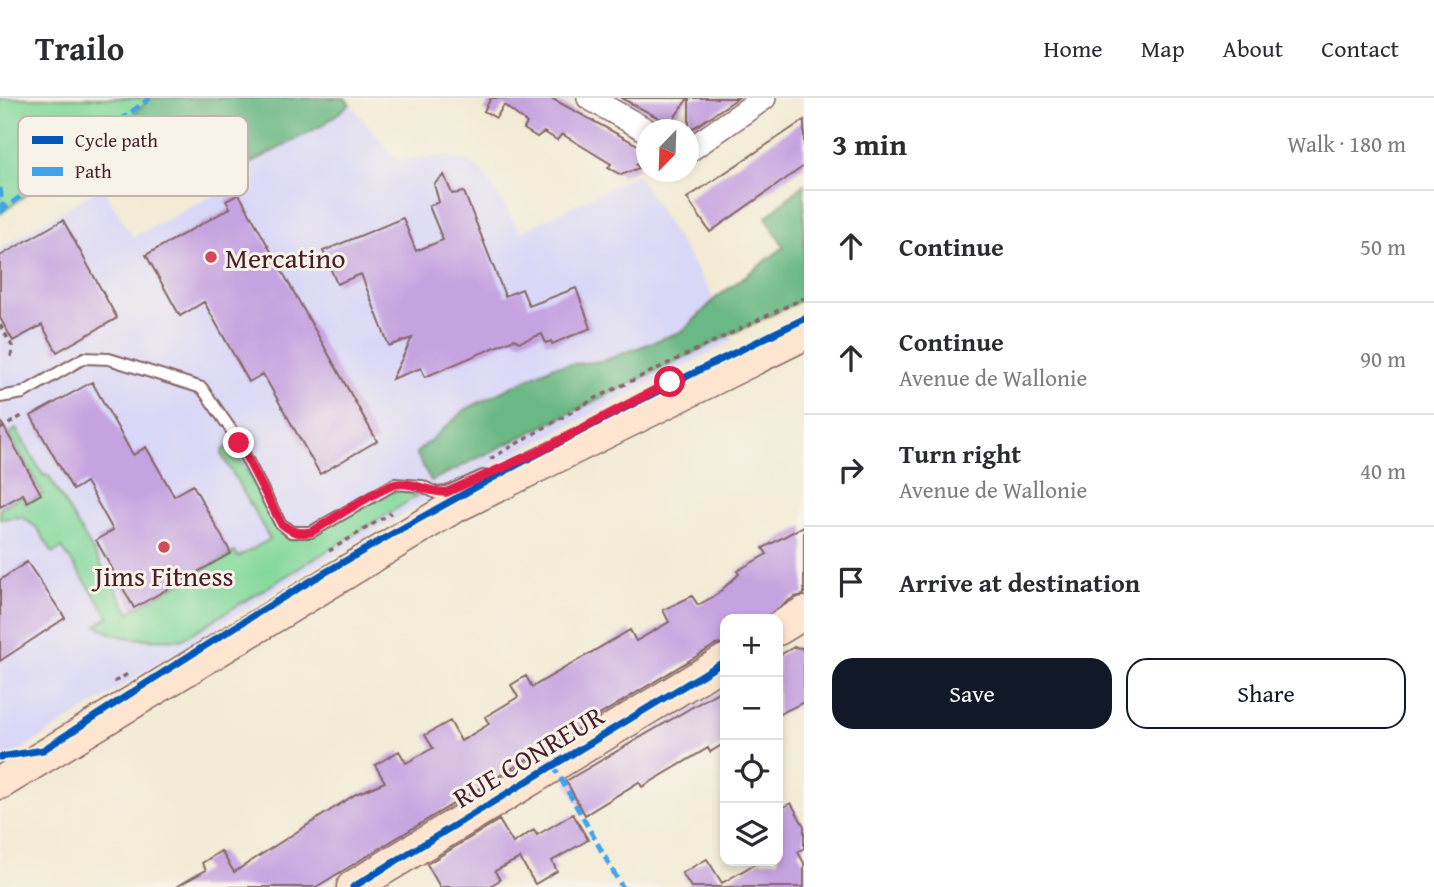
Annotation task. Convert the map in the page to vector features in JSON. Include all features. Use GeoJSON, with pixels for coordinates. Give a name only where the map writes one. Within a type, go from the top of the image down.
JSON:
{"type":"FeatureCollection","features":[{"type":"Feature","properties":{"kind":"street"},"geometry":{"type":"LineString","coordinates":[[589,98],[636,124]]}},
{"type":"Feature","properties":{"kind":"street"},"geometry":{"type":"LineString","coordinates":[[699,143],[764,98]]}},
{"type":"Feature","properties":{"kind":"street"},"geometry":{"type":"LineString","coordinates":[[0,783],[450,509],[804,334]]}},
{"type":"Feature","properties":{"kind":"street","name":"RUE CONREUR"},"geometry":{"type":"LineString","coordinates":[[353,887],[720,664]]}},
{"type":"Feature","properties":{"kind":"lane"},"geometry":{"type":"LineString","coordinates":[[0,397],[18,396],[85,358],[96,357],[155,371],[202,388],[232,430],[281,523],[291,532],[311,532],[395,484],[422,486],[436,493],[447,492],[529,454],[597,435]]}},
{"type":"Feature","properties":{"kind":"path"},"geometry":{"type":"LineString","coordinates":[[480,466],[594,399],[804,298]]}},
{"type":"Feature","properties":{"kind":"path"},"geometry":{"type":"LineString","coordinates":[[0,325],[12,346],[11,359]]}},
{"type":"Feature","properties":{"kind":"path"},"geometry":{"type":"LineString","coordinates":[[0,429],[22,416]]}},
{"type":"Feature","properties":{"kind":"shaded area"},"geometry":{"type":"Polygon","coordinates":[[[350,104],[397,160],[447,156],[472,163],[485,175],[521,232],[636,174],[636,182],[642,182],[711,293],[732,341],[437,494],[279,588],[0,763],[0,248],[87,196],[108,196],[133,237],[212,196],[248,196],[248,181],[255,178],[248,165],[323,125],[350,104]]]}},
{"type":"Feature","properties":{"kind":"green space"},"geometry":{"type":"Polygon","coordinates":[[[0,98],[151,98],[132,116],[18,116],[18,196],[24,196],[0,214],[0,98]]]}},
{"type":"Feature","properties":{"kind":"green space"},"geometry":{"type":"Polygon","coordinates":[[[151,98],[345,98],[350,104],[323,125],[248,165],[248,116],[132,116],[151,98]]]}},
{"type":"Feature","properties":{"kind":"green space"},"geometry":{"type":"Polygon","coordinates":[[[804,184],[804,299],[431,481],[416,453],[466,409],[554,366],[603,361],[683,331],[716,298],[784,247],[766,217],[804,184]]]}},
{"type":"Feature","properties":{"kind":"green space"},"geometry":{"type":"Polygon","coordinates":[[[16,429],[44,476],[48,475],[129,612],[235,552],[238,557],[270,539],[222,455],[223,450],[232,445],[282,533],[291,540],[389,492],[401,490],[417,496],[181,640],[126,637],[105,631],[97,625],[109,616],[62,548],[53,553],[37,528],[22,517],[0,519],[0,508],[22,496],[26,503],[43,494],[9,434],[16,429]]]}},
{"type":"Feature","properties":{"kind":"building"},"geometry":{"type":"Polygon","coordinates":[[[491,98],[551,98],[636,144],[636,169],[621,175],[608,168],[611,164],[562,134],[557,140],[544,132],[537,137],[524,129],[527,123],[504,105],[496,118],[484,111],[491,98]]]}},
{"type":"Feature","properties":{"kind":"building"},"geometry":{"type":"Polygon","coordinates":[[[621,98],[688,98],[673,119],[661,119],[621,98]]]}},
{"type":"Feature","properties":{"kind":"building"},"geometry":{"type":"Polygon","coordinates":[[[689,98],[738,98],[699,124],[699,119],[689,119],[689,98]]]}},
{"type":"Feature","properties":{"kind":"building"},"geometry":{"type":"Polygon","coordinates":[[[804,120],[804,166],[710,232],[687,198],[804,120]]]}},
{"type":"Feature","properties":{"kind":"building"},"geometry":{"type":"Polygon","coordinates":[[[444,175],[452,194],[464,192],[505,296],[522,289],[529,306],[576,288],[591,328],[552,344],[551,341],[546,343],[542,334],[520,342],[514,339],[425,377],[421,368],[392,379],[412,338],[389,346],[361,274],[337,284],[323,251],[403,218],[416,251],[443,240],[429,206],[439,202],[434,184],[444,175]]]}},
{"type":"Feature","properties":{"kind":"building"},"geometry":{"type":"Polygon","coordinates":[[[240,196],[377,441],[320,474],[263,374],[249,382],[204,302],[180,316],[146,255],[230,208],[226,201],[240,196]]]}},
{"type":"Feature","properties":{"kind":"building"},"geometry":{"type":"Polygon","coordinates":[[[63,220],[117,318],[57,352],[42,325],[13,341],[0,318],[0,256],[63,220]]]}},
{"type":"Feature","properties":{"kind":"building"},"geometry":{"type":"Polygon","coordinates":[[[92,382],[133,455],[146,447],[174,496],[193,485],[231,553],[134,608],[96,540],[113,530],[86,482],[73,490],[31,416],[92,382]]]}},
{"type":"Feature","properties":{"kind":"building"},"geometry":{"type":"Polygon","coordinates":[[[0,420],[41,494],[27,502],[23,494],[0,507],[0,420]]]}},
{"type":"Feature","properties":{"kind":"building"},"geometry":{"type":"Polygon","coordinates":[[[804,526],[804,595],[794,597],[770,614],[720,614],[720,644],[316,887],[176,887],[206,870],[202,863],[221,851],[234,872],[356,794],[385,782],[375,765],[399,751],[406,763],[433,748],[425,735],[450,721],[461,741],[489,724],[485,717],[518,697],[511,685],[526,676],[532,687],[630,630],[636,641],[669,622],[663,610],[692,596],[698,605],[716,595],[739,574],[737,571],[767,554],[763,548],[804,526]]]}},
{"type":"Feature","properties":{"kind":"building"},"geometry":{"type":"Polygon","coordinates":[[[27,562],[65,618],[0,661],[0,580],[27,562]]]}},
{"type":"Feature","properties":{"kind":"building"},"geometry":{"type":"Polygon","coordinates":[[[794,647],[802,648],[804,653],[804,702],[783,712],[783,677],[783,653],[794,647]]]}},
{"type":"Feature","properties":{"kind":"building"},"geometry":{"type":"Polygon","coordinates":[[[720,691],[720,746],[710,752],[708,748],[642,787],[639,782],[585,815],[566,781],[720,691]]]}},
{"type":"Feature","properties":{"kind":"building"},"geometry":{"type":"Polygon","coordinates":[[[791,803],[804,826],[804,848],[798,852],[804,863],[804,887],[691,887],[682,873],[707,859],[722,883],[751,866],[783,866],[783,807],[791,803]]]}},
{"type":"Feature","properties":{"kind":"building"},"geometry":{"type":"Polygon","coordinates":[[[573,814],[588,840],[552,861],[557,871],[535,884],[520,858],[495,871],[500,880],[488,887],[440,887],[427,864],[499,820],[513,843],[534,830],[537,835],[573,814]]]}},
{"type":"Feature","properties":{"kind":"marked path"},"geometry":{"type":"LineString","coordinates":[[126,116],[150,98]]}},
{"type":"Feature","properties":{"kind":"marked path"},"geometry":{"type":"LineString","coordinates":[[0,188],[3,210]]}},
{"type":"Feature","properties":{"kind":"marked path"},"geometry":{"type":"LineString","coordinates":[[0,212],[21,196]]}},
{"type":"Feature","properties":{"kind":"marked path"},"geometry":{"type":"LineString","coordinates":[[553,765],[622,887]]}},
{"type":"Feature","properties":{"kind":"cycle path"},"geometry":{"type":"LineString","coordinates":[[0,757],[43,750],[254,615],[385,538],[562,441],[804,319]]}},
{"type":"Feature","properties":{"kind":"cycle path"},"geometry":{"type":"LineString","coordinates":[[353,887],[720,664]]}},
{"type":"Feature","properties":{"kind":"place","name":"Mercatino"},"geometry":{"type":"Point","coordinates":[211,257]}},
{"type":"Feature","properties":{"kind":"place","name":"Jims Fitness"},"geometry":{"type":"Point","coordinates":[164,547]}},
{"type":"Feature","properties":{"kind":"route"},"geometry":{"type":"LineString","coordinates":[[239,443],[281,523],[291,532],[311,532],[395,484],[422,486],[436,493],[447,492],[538,452],[670,382]]}}]}
